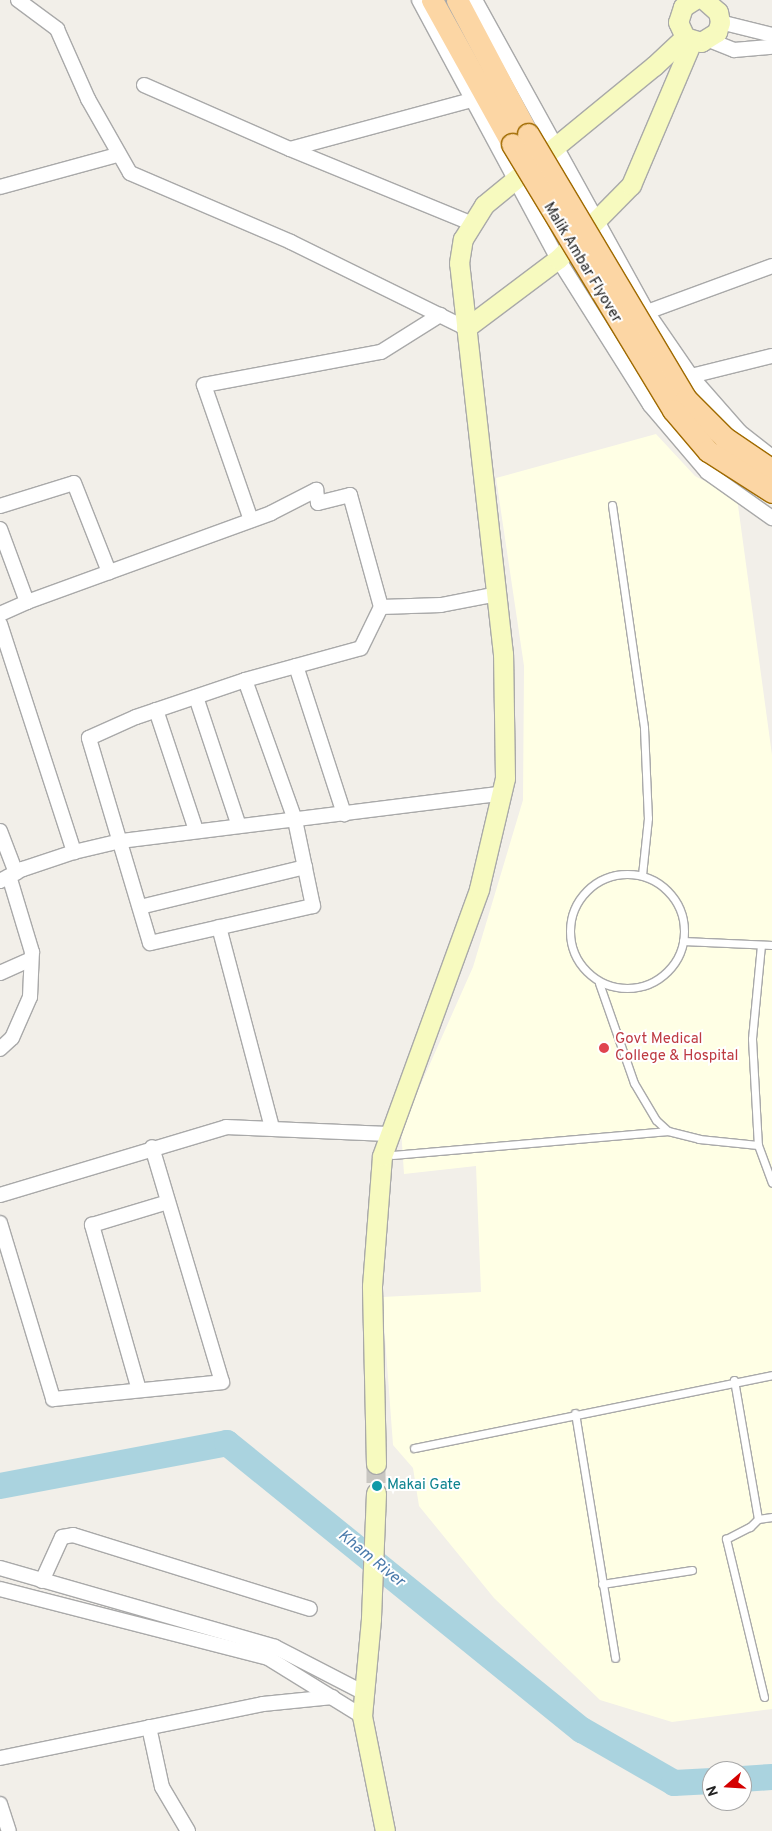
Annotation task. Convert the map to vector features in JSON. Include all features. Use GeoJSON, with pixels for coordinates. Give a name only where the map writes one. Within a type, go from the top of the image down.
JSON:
{"type":"FeatureCollection","features":[{"type":"Feature","properties":{"kind":"main road","name":"Malik Ambar Flyover"},"geometry":{"type":"LineString","coordinates":[[432,0],[512,144],[673,410],[708,451],[772,492]]}},
{"type":"Feature","properties":{"kind":"main road","name":"Malik Ambar Flyover"},"geometry":{"type":"LineString","coordinates":[[457,0],[528,134],[686,399],[725,438],[772,470]]}},
{"type":"Feature","properties":{"kind":"street"},"geometry":{"type":"LineString","coordinates":[[18,0],[57,29],[117,155],[130,173],[291,242],[466,328]]}},
{"type":"Feature","properties":{"kind":"street"},"geometry":{"type":"LineString","coordinates":[[419,0],[558,259],[650,406],[707,472],[772,518]]}},
{"type":"Feature","properties":{"kind":"street"},"geometry":{"type":"LineString","coordinates":[[475,0],[554,147],[598,218],[648,312],[691,376],[740,432],[772,457]]}},
{"type":"Feature","properties":{"kind":"street"},"geometry":{"type":"LineString","coordinates":[[376,1464],[372,1286],[382,1156],[388,1134],[479,888],[505,778],[503,654],[459,263],[463,240],[484,205],[554,147],[654,66],[695,39],[717,32],[720,22],[716,8],[704,0]]}},
{"type":"Feature","properties":{"kind":"street"},"geometry":{"type":"LineString","coordinates":[[685,2],[678,22],[695,39],[734,50],[772,47]]}},
{"type":"Feature","properties":{"kind":"street"},"geometry":{"type":"LineString","coordinates":[[720,22],[772,35]]}},
{"type":"Feature","properties":{"kind":"street"},"geometry":{"type":"LineString","coordinates":[[466,328],[558,259],[630,185],[695,39]]}},
{"type":"Feature","properties":{"kind":"street"},"geometry":{"type":"LineString","coordinates":[[144,85],[290,149],[473,224]]}},
{"type":"Feature","properties":{"kind":"street"},"geometry":{"type":"LineString","coordinates":[[290,149],[471,100]]}},
{"type":"Feature","properties":{"kind":"street"},"geometry":{"type":"LineString","coordinates":[[0,187],[117,155]]}},
{"type":"Feature","properties":{"kind":"street"},"geometry":{"type":"LineString","coordinates":[[648,312],[772,266]]}},
{"type":"Feature","properties":{"kind":"street"},"geometry":{"type":"LineString","coordinates":[[251,520],[204,384],[381,352],[440,315]]}},
{"type":"Feature","properties":{"kind":"street"},"geometry":{"type":"LineString","coordinates":[[691,376],[772,356]]}},
{"type":"Feature","properties":{"kind":"street"},"geometry":{"type":"LineString","coordinates":[[0,506],[74,483],[109,572]]}},
{"type":"Feature","properties":{"kind":"street"},"geometry":{"type":"LineString","coordinates":[[0,614],[26,602],[251,520],[316,490],[318,503],[350,495],[382,607],[362,648],[245,680],[156,710],[89,738],[150,942],[313,906],[295,820],[245,680]]}},
{"type":"Feature","properties":{"kind":"street"},"geometry":{"type":"LineString","coordinates":[[0,529],[26,602]]}},
{"type":"Feature","properties":{"kind":"street"},"geometry":{"type":"LineString","coordinates":[[382,607],[441,605],[497,594]]}},
{"type":"Feature","properties":{"kind":"street"},"geometry":{"type":"LineString","coordinates":[[0,624],[74,852]]}},
{"type":"Feature","properties":{"kind":"street"},"geometry":{"type":"LineString","coordinates":[[296,666],[344,814]]}},
{"type":"Feature","properties":{"kind":"street"},"geometry":{"type":"LineString","coordinates":[[196,697],[239,826]]}},
{"type":"Feature","properties":{"kind":"street"},"geometry":{"type":"LineString","coordinates":[[156,710],[196,830]]}},
{"type":"Feature","properties":{"kind":"street"},"geometry":{"type":"LineString","coordinates":[[8,877],[74,852],[121,841],[196,830],[295,820],[501,794]]}},
{"type":"Feature","properties":{"kind":"street"},"geometry":{"type":"LineString","coordinates":[[0,832],[8,877],[31,959],[30,998],[12,1038],[0,1049]]}},
{"type":"Feature","properties":{"kind":"street"},"geometry":{"type":"LineString","coordinates":[[140,907],[305,867]]}},
{"type":"Feature","properties":{"kind":"street"},"geometry":{"type":"LineString","coordinates":[[219,927],[272,1128]]}},
{"type":"Feature","properties":{"kind":"street"},"geometry":{"type":"LineString","coordinates":[[0,973],[31,959]]}},
{"type":"Feature","properties":{"kind":"street"},"geometry":{"type":"LineString","coordinates":[[0,1196],[152,1147],[226,1127],[388,1134]]}},
{"type":"Feature","properties":{"kind":"street"},"geometry":{"type":"LineString","coordinates":[[0,1223],[53,1399],[222,1382],[152,1147]]}},
{"type":"Feature","properties":{"kind":"street"},"geometry":{"type":"LineString","coordinates":[[139,1390],[92,1225],[168,1202]]}},
{"type":"Feature","properties":{"kind":"street"},"geometry":{"type":"LineString","coordinates":[[376,1493],[371,1619],[362,1716],[385,1831]]}},
{"type":"Feature","properties":{"kind":"street"},"geometry":{"type":"LineString","coordinates":[[42,1581],[62,1536],[74,1534],[310,1609]]}},
{"type":"Feature","properties":{"kind":"street"},"geometry":{"type":"LineString","coordinates":[[0,1568],[275,1647],[364,1692]]}},
{"type":"Feature","properties":{"kind":"street"},"geometry":{"type":"LineString","coordinates":[[0,1589],[268,1658],[362,1716]]}},
{"type":"Feature","properties":{"kind":"street"},"geometry":{"type":"LineString","coordinates":[[0,1758],[263,1704],[333,1697]]}},
{"type":"Feature","properties":{"kind":"street"},"geometry":{"type":"LineString","coordinates":[[149,1726],[162,1787],[188,1831]]}},
{"type":"Feature","properties":{"kind":"street"},"geometry":{"type":"LineString","coordinates":[[0,1804],[9,1831]]}},
{"type":"Feature","properties":{"kind":"lane"},"geometry":{"type":"LineString","coordinates":[[612,505],[644,728],[648,818],[642,875]]}},
{"type":"Feature","properties":{"kind":"lane"},"geometry":{"type":"LineString","coordinates":[[599,983],[634,989],[655,982],[672,967],[683,941],[684,924],[677,903],[662,886],[642,875],[620,874],[598,880],[582,895],[571,915],[570,938],[577,959],[599,983],[640,1096],[656,1120],[668,1131]]}},
{"type":"Feature","properties":{"kind":"lane"},"geometry":{"type":"LineString","coordinates":[[683,941],[772,945]]}},
{"type":"Feature","properties":{"kind":"lane"},"geometry":{"type":"LineString","coordinates":[[761,945],[752,1040],[758,1145],[772,1183]]}},
{"type":"Feature","properties":{"kind":"lane"},"geometry":{"type":"LineString","coordinates":[[393,1155],[668,1131],[699,1139],[758,1145]]}},
{"type":"Feature","properties":{"kind":"lane"},"geometry":{"type":"LineString","coordinates":[[414,1448],[734,1380],[772,1375]]}},
{"type":"Feature","properties":{"kind":"lane"},"geometry":{"type":"LineString","coordinates":[[734,1380],[758,1519]]}},
{"type":"Feature","properties":{"kind":"lane"},"geometry":{"type":"LineString","coordinates":[[575,1413],[615,1658]]}},
{"type":"Feature","properties":{"kind":"lane"},"geometry":{"type":"LineString","coordinates":[[764,1697],[726,1539],[750,1527],[758,1519],[772,1517]]}},
{"type":"Feature","properties":{"kind":"lane"},"geometry":{"type":"LineString","coordinates":[[602,1584],[692,1570]]}},
{"type":"Feature","properties":{"kind":"shaded area","name":"Govt Medical College & Hospital"},"geometry":{"type":"Polygon","coordinates":[[[656,434],[695,476],[737,498],[772,755],[772,1709],[672,1722],[600,1700],[494,1598],[419,1506],[413,1468],[393,1445],[382,1297],[481,1292],[476,1166],[404,1174],[401,1129],[473,967],[523,800],[524,666],[496,478],[656,434]]]}},
{"type":"Feature","properties":{"kind":"waterway","name":"Kham River"},"geometry":{"type":"LineString","coordinates":[[0,1486],[227,1443],[582,1730],[674,1783],[702,1782]]}},
{"type":"Feature","properties":{"kind":"waterway","name":"Kham River"},"geometry":{"type":"LineString","coordinates":[[752,1778],[772,1777]]}},
{"type":"Feature","properties":{"kind":"tunnel"},"geometry":{"type":"LineString","coordinates":[[376,1464],[376,1493]]}},
{"type":"Feature","properties":{"kind":"place","name":"Govt Medical College & Hospital"},"geometry":{"type":"Point","coordinates":[604,1048]}},
{"type":"Feature","properties":{"kind":"place","name":"Makai Gate"},"geometry":{"type":"Point","coordinates":[377,1486]}}]}
